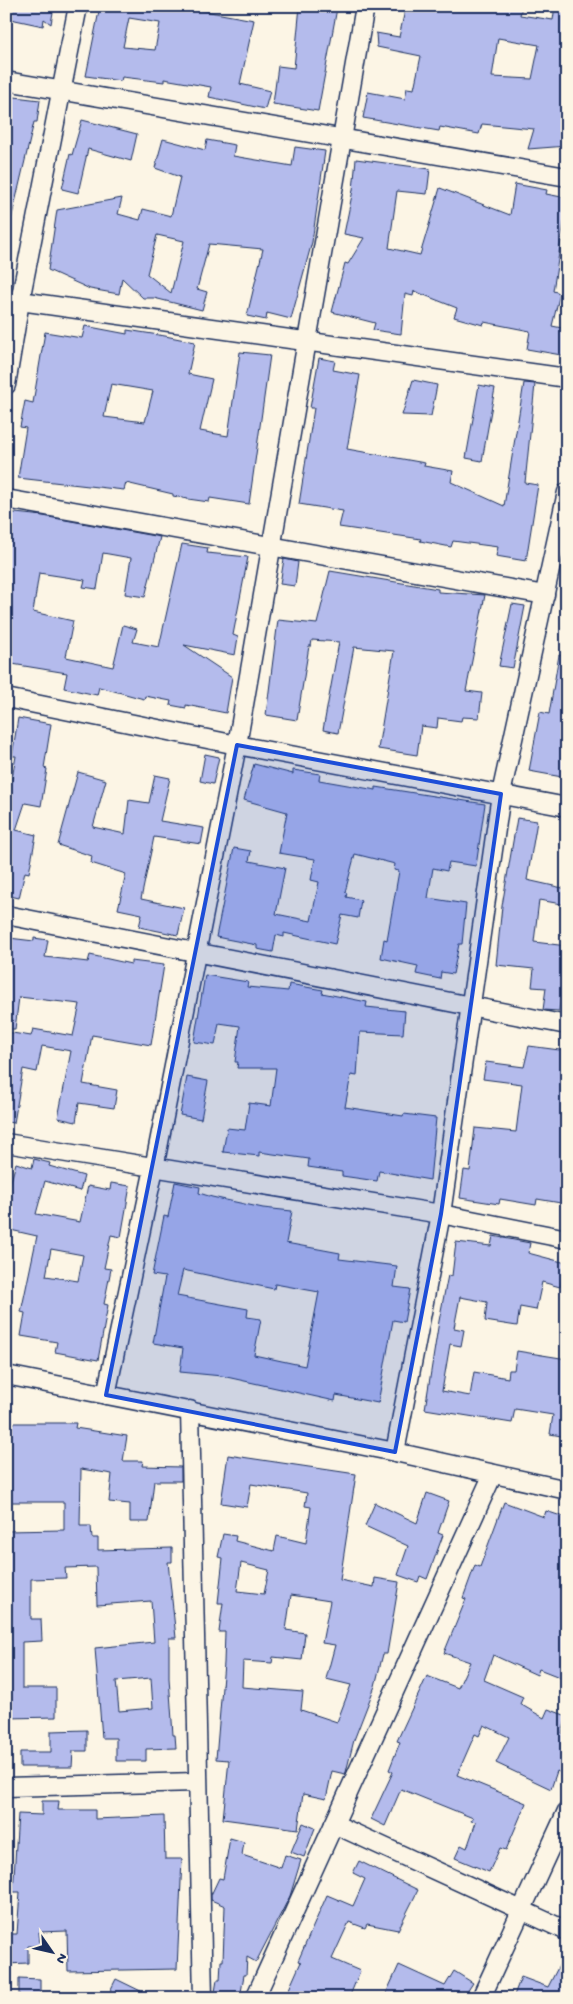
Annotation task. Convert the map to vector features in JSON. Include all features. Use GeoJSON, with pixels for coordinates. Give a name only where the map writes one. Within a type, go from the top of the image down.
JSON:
{"type":"FeatureCollection","features":[{"type":"Feature","properties":{"kind":"street"},"geometry":{"type":"LineString","coordinates":[[6,385],[13,300],[62,92],[78,6]]}},
{"type":"Feature","properties":{"kind":"street"},"geometry":{"type":"LineString","coordinates":[[106,1395],[154,1168],[237,745],[365,6]]}},
{"type":"Feature","properties":{"kind":"street"},"geometry":{"type":"LineString","coordinates":[[6,81],[567,177]]}},
{"type":"Feature","properties":{"kind":"street"},"geometry":{"type":"LineString","coordinates":[[13,300],[567,378]]}},
{"type":"Feature","properties":{"kind":"street"},"geometry":{"type":"LineString","coordinates":[[395,1452],[441,1214],[501,794],[567,492]]}},
{"type":"Feature","properties":{"kind":"street"},"geometry":{"type":"LineString","coordinates":[[6,500],[545,595]]}},
{"type":"Feature","properties":{"kind":"street"},"geometry":{"type":"LineString","coordinates":[[6,698],[237,745],[567,807]]}},
{"type":"Feature","properties":{"kind":"street"},"geometry":{"type":"LineString","coordinates":[[6,915],[471,1007],[567,1024]]}},
{"type":"Feature","properties":{"kind":"street"},"geometry":{"type":"LineString","coordinates":[[6,1143],[441,1214],[567,1239]]}},
{"type":"Feature","properties":{"kind":"street"},"geometry":{"type":"LineString","coordinates":[[6,1376],[190,1410],[567,1490]]}},
{"type":"Feature","properties":{"kind":"street"},"geometry":{"type":"LineString","coordinates":[[190,1410],[203,1998]]}},
{"type":"Feature","properties":{"kind":"street"},"geometry":{"type":"LineString","coordinates":[[255,1998],[493,1474]]}},
{"type":"Feature","properties":{"kind":"street"},"geometry":{"type":"LineString","coordinates":[[6,1787],[197,1782]]}},
{"type":"Feature","properties":{"kind":"street"},"geometry":{"type":"LineString","coordinates":[[481,1998],[520,1909],[567,1811]]}},
{"type":"Feature","properties":{"kind":"street"},"geometry":{"type":"LineString","coordinates":[[334,1824],[567,1932]]}},
{"type":"Feature","properties":{"kind":"highlighted area"},"geometry":{"type":"Polygon","coordinates":[[[237,745],[501,794],[441,1214],[395,1452],[106,1395],[237,745]]]}},
{"type":"Feature","properties":{"kind":"building"},"geometry":{"type":"Polygon","coordinates":[[[6,6],[54,6],[51,24],[44,19],[43,26],[6,18],[6,6]]]}},
{"type":"Feature","properties":{"kind":"building"},"geometry":{"type":"Polygon","coordinates":[[[100,6],[161,6],[181,10],[182,7],[254,20],[240,84],[270,91],[265,109],[209,97],[211,87],[164,79],[164,82],[122,77],[121,81],[86,76],[100,6]],[[129,18],[123,47],[155,50],[160,23],[129,18]]]}},
{"type":"Feature","properties":{"kind":"building"},"geometry":{"type":"Polygon","coordinates":[[[300,6],[337,8],[318,111],[273,104],[278,66],[294,68],[300,6]]]}},
{"type":"Feature","properties":{"kind":"building"},"geometry":{"type":"Polygon","coordinates":[[[406,6],[522,6],[520,15],[553,20],[555,6],[567,6],[567,146],[528,149],[534,129],[482,124],[479,134],[440,127],[439,131],[363,118],[368,92],[405,99],[407,88],[414,89],[421,56],[377,47],[376,33],[399,37],[406,6]],[[498,38],[492,77],[532,79],[539,45],[498,38]]]}},
{"type":"Feature","properties":{"kind":"building"},"geometry":{"type":"Polygon","coordinates":[[[6,96],[40,100],[37,122],[34,122],[11,220],[6,220],[6,96]]]}},
{"type":"Feature","properties":{"kind":"building"},"geometry":{"type":"Polygon","coordinates":[[[82,120],[137,134],[131,161],[88,149],[78,193],[62,189],[70,154],[72,155],[82,120]]]}},
{"type":"Feature","properties":{"kind":"building"},"geometry":{"type":"Polygon","coordinates":[[[163,139],[205,150],[207,140],[235,145],[233,156],[292,166],[295,147],[325,151],[312,242],[291,319],[267,313],[266,320],[247,316],[263,249],[209,244],[197,289],[207,292],[202,310],[154,298],[143,298],[122,278],[119,294],[90,289],[48,270],[57,210],[122,198],[118,214],[140,220],[143,209],[171,216],[180,177],[155,168],[163,139]],[[157,235],[147,274],[171,293],[184,241],[157,235]]]}},
{"type":"Feature","properties":{"kind":"building"},"geometry":{"type":"Polygon","coordinates":[[[356,159],[430,169],[427,194],[397,191],[389,248],[420,255],[440,188],[510,215],[515,184],[547,190],[546,194],[567,198],[567,223],[564,222],[553,291],[560,293],[552,326],[567,329],[567,356],[527,349],[530,331],[484,322],[483,325],[454,317],[457,308],[414,291],[413,296],[405,294],[401,334],[373,330],[375,323],[332,312],[345,263],[348,264],[364,238],[344,234],[353,190],[356,159]]]}},
{"type":"Feature","properties":{"kind":"building"},"geometry":{"type":"Polygon","coordinates":[[[85,326],[127,334],[127,330],[195,342],[188,374],[212,379],[200,431],[228,436],[240,352],[270,355],[249,504],[210,498],[209,502],[188,499],[126,483],[124,490],[18,478],[26,428],[20,427],[25,401],[33,403],[45,332],[82,338],[85,326]],[[111,384],[104,417],[145,422],[153,391],[111,384]]]}},
{"type":"Feature","properties":{"kind":"building"},"geometry":{"type":"Polygon","coordinates":[[[319,358],[335,361],[333,370],[360,375],[347,449],[425,463],[424,466],[453,471],[451,482],[504,506],[524,383],[535,384],[525,483],[538,485],[526,561],[496,556],[498,547],[453,541],[451,547],[420,541],[421,539],[339,527],[343,511],[299,504],[314,408],[310,408],[319,358]]]}},
{"type":"Feature","properties":{"kind":"building"},"geometry":{"type":"Polygon","coordinates":[[[413,380],[437,385],[431,416],[402,415],[413,380]]]}},
{"type":"Feature","properties":{"kind":"building"},"geometry":{"type":"Polygon","coordinates":[[[479,385],[495,388],[482,461],[466,458],[479,385]]]}},
{"type":"Feature","properties":{"kind":"building"},"geometry":{"type":"Polygon","coordinates":[[[6,512],[43,516],[160,537],[145,597],[125,594],[131,558],[103,553],[97,589],[83,587],[85,580],[39,573],[33,612],[73,621],[66,657],[113,667],[123,625],[137,629],[133,642],[159,647],[182,544],[208,548],[207,553],[248,557],[233,635],[238,637],[235,655],[184,645],[232,677],[226,713],[186,705],[186,708],[170,705],[171,701],[145,696],[144,699],[99,687],[97,695],[64,688],[67,673],[6,663],[6,512]]]}},
{"type":"Feature","properties":{"kind":"building"},"geometry":{"type":"Polygon","coordinates":[[[284,559],[298,562],[295,586],[280,584],[284,559]]]}},
{"type":"Feature","properties":{"kind":"building"},"geometry":{"type":"Polygon","coordinates":[[[330,571],[438,589],[438,592],[485,595],[466,691],[482,693],[479,718],[462,717],[461,721],[438,718],[437,728],[421,726],[417,755],[378,749],[394,651],[354,647],[338,733],[323,730],[339,642],[312,640],[311,646],[309,646],[297,720],[266,715],[278,620],[317,624],[330,571]]]}},
{"type":"Feature","properties":{"kind":"building"},"geometry":{"type":"Polygon","coordinates":[[[512,604],[525,606],[513,668],[499,666],[512,604]]]}},
{"type":"Feature","properties":{"kind":"building"},"geometry":{"type":"Polygon","coordinates":[[[559,655],[567,656],[567,753],[562,777],[529,771],[540,712],[549,714],[559,655]]]}},
{"type":"Feature","properties":{"kind":"building"},"geometry":{"type":"Polygon","coordinates":[[[18,718],[51,724],[44,768],[47,769],[41,806],[25,803],[16,830],[36,835],[29,873],[25,872],[19,898],[6,895],[6,812],[16,756],[12,756],[18,718]]]}},
{"type":"Feature","properties":{"kind":"building"},"geometry":{"type":"Polygon","coordinates":[[[205,754],[219,757],[213,784],[200,781],[205,754]]]}},
{"type":"Feature","properties":{"kind":"building"},"geometry":{"type":"Polygon","coordinates":[[[254,764],[293,774],[293,770],[320,774],[319,780],[376,790],[376,787],[485,804],[476,866],[449,862],[447,871],[433,868],[428,898],[466,904],[462,944],[459,944],[453,974],[441,972],[440,979],[416,974],[418,966],[381,958],[384,939],[387,940],[399,871],[394,870],[395,864],[355,854],[345,892],[347,893],[346,897],[361,900],[358,918],[342,915],[335,944],[284,933],[284,937],[276,935],[273,952],[257,949],[257,945],[216,937],[234,848],[251,851],[249,861],[285,868],[276,914],[311,921],[319,882],[311,880],[315,859],[279,853],[287,812],[244,800],[254,764]]]}},
{"type":"Feature","properties":{"kind":"building"},"geometry":{"type":"Polygon","coordinates":[[[78,772],[106,780],[93,827],[125,834],[129,800],[149,803],[155,775],[170,778],[160,821],[204,828],[201,844],[154,837],[141,899],[184,908],[178,935],[139,927],[142,914],[118,909],[126,874],[91,863],[92,856],[58,845],[78,772]]]}},
{"type":"Feature","properties":{"kind":"building"},"geometry":{"type":"Polygon","coordinates":[[[517,818],[537,821],[527,880],[567,889],[567,905],[539,900],[534,942],[567,946],[567,991],[561,990],[559,1011],[543,1010],[546,988],[532,987],[534,969],[496,965],[502,906],[517,818]]]}},
{"type":"Feature","properties":{"kind":"building"},"geometry":{"type":"Polygon","coordinates":[[[9,938],[34,941],[34,938],[48,940],[45,957],[88,962],[90,955],[131,964],[131,961],[164,965],[151,1045],[92,1035],[83,1084],[117,1090],[114,1108],[79,1103],[76,1122],[58,1118],[71,1051],[42,1046],[37,1072],[23,1069],[14,1123],[6,1122],[6,1032],[31,1036],[33,1029],[73,1036],[80,1004],[19,997],[15,1029],[6,1029],[6,960],[9,938]]]}},
{"type":"Feature","properties":{"kind":"building"},"geometry":{"type":"Polygon","coordinates":[[[205,975],[248,982],[247,987],[288,991],[289,984],[323,990],[322,993],[367,1002],[366,1007],[405,1011],[403,1034],[360,1032],[357,1076],[351,1075],[345,1107],[403,1116],[404,1114],[436,1118],[430,1180],[379,1171],[377,1181],[342,1176],[342,1172],[308,1167],[309,1159],[259,1152],[259,1156],[223,1152],[227,1128],[245,1130],[249,1103],[271,1106],[276,1068],[237,1068],[238,1062],[235,1062],[240,1026],[219,1023],[215,1045],[194,1042],[205,975]]]}},
{"type":"Feature","properties":{"kind":"building"},"geometry":{"type":"Polygon","coordinates":[[[529,1046],[567,1051],[567,1204],[537,1199],[536,1205],[500,1199],[499,1204],[460,1198],[464,1170],[470,1171],[475,1128],[516,1132],[522,1084],[483,1079],[486,1062],[524,1067],[529,1046]]]}},
{"type":"Feature","properties":{"kind":"building"},"geometry":{"type":"Polygon","coordinates":[[[187,1077],[208,1081],[201,1119],[180,1115],[187,1077]]]}},
{"type":"Feature","properties":{"kind":"building"},"geometry":{"type":"Polygon","coordinates":[[[34,1159],[50,1163],[49,1166],[84,1176],[80,1191],[45,1181],[36,1214],[80,1222],[88,1186],[110,1190],[111,1183],[130,1186],[121,1237],[111,1235],[104,1268],[111,1269],[104,1304],[108,1305],[98,1360],[55,1352],[57,1342],[21,1336],[25,1313],[21,1312],[37,1236],[6,1229],[6,1199],[16,1163],[32,1168],[34,1159]],[[51,1249],[46,1276],[78,1281],[83,1255],[51,1249]]]}},
{"type":"Feature","properties":{"kind":"building"},"geometry":{"type":"Polygon","coordinates":[[[175,1182],[200,1187],[199,1193],[212,1197],[263,1208],[292,1211],[286,1243],[340,1253],[339,1259],[397,1266],[394,1287],[410,1289],[404,1322],[393,1320],[378,1403],[336,1395],[335,1401],[222,1376],[180,1372],[183,1348],[153,1343],[165,1277],[152,1275],[164,1216],[168,1217],[175,1182]],[[183,1270],[177,1296],[248,1309],[247,1317],[261,1319],[254,1355],[305,1366],[319,1292],[275,1284],[274,1289],[183,1270]]]}},
{"type":"Feature","properties":{"kind":"building"},"geometry":{"type":"Polygon","coordinates":[[[493,1236],[530,1243],[528,1253],[566,1263],[560,1287],[542,1282],[536,1310],[520,1307],[517,1326],[485,1321],[487,1302],[460,1297],[454,1328],[464,1330],[461,1346],[450,1344],[442,1391],[470,1396],[474,1372],[508,1378],[509,1370],[514,1370],[517,1351],[567,1359],[567,1437],[550,1434],[553,1415],[515,1409],[512,1423],[425,1409],[439,1321],[448,1275],[452,1276],[456,1242],[491,1246],[493,1236]]]}},
{"type":"Feature","properties":{"kind":"building"},"geometry":{"type":"Polygon","coordinates":[[[7,1423],[76,1423],[75,1428],[127,1436],[123,1461],[143,1461],[142,1466],[181,1467],[181,1481],[154,1481],[149,1522],[130,1522],[130,1504],[109,1502],[112,1474],[81,1469],[80,1526],[91,1526],[92,1538],[98,1538],[98,1550],[172,1548],[172,1562],[168,1562],[176,1638],[169,1638],[169,1678],[173,1735],[175,1735],[176,1748],[146,1749],[146,1761],[116,1761],[116,1738],[102,1738],[95,1648],[154,1642],[151,1601],[97,1605],[96,1567],[65,1568],[66,1578],[31,1579],[31,1619],[41,1619],[42,1641],[22,1642],[22,1688],[56,1688],[56,1717],[9,1718],[6,1531],[64,1530],[64,1502],[6,1502],[7,1423]],[[151,1678],[116,1681],[119,1711],[153,1708],[151,1678]]]}},
{"type":"Feature","properties":{"kind":"building"},"geometry":{"type":"Polygon","coordinates":[[[228,1455],[356,1474],[340,1580],[374,1587],[375,1578],[399,1582],[387,1654],[383,1654],[375,1686],[354,1740],[346,1772],[345,1774],[332,1771],[326,1799],[303,1794],[298,1829],[223,1819],[229,1760],[216,1759],[225,1632],[219,1632],[223,1603],[218,1603],[223,1558],[218,1557],[223,1534],[236,1536],[235,1541],[274,1551],[277,1536],[306,1543],[311,1507],[305,1506],[307,1493],[251,1484],[247,1507],[221,1503],[228,1455]],[[241,1563],[237,1591],[264,1594],[269,1570],[241,1563]],[[291,1595],[286,1630],[305,1633],[302,1660],[273,1657],[272,1663],[243,1661],[242,1687],[303,1692],[301,1710],[337,1722],[351,1685],[326,1679],[335,1645],[322,1643],[330,1601],[291,1595]]]}},
{"type":"Feature","properties":{"kind":"building"},"geometry":{"type":"Polygon","coordinates":[[[427,1493],[449,1501],[438,1533],[443,1535],[427,1579],[420,1576],[418,1582],[398,1575],[408,1546],[365,1526],[375,1503],[417,1523],[427,1493]]]}},
{"type":"Feature","properties":{"kind":"building"},"geometry":{"type":"Polygon","coordinates":[[[504,1502],[544,1517],[546,1511],[567,1518],[567,1680],[539,1669],[537,1675],[493,1655],[484,1680],[523,1697],[520,1704],[544,1718],[548,1709],[567,1716],[562,1733],[567,1735],[567,1776],[557,1771],[551,1789],[496,1763],[509,1737],[484,1725],[479,1736],[475,1734],[457,1775],[526,1803],[506,1850],[500,1848],[489,1872],[455,1858],[461,1845],[467,1848],[476,1822],[471,1821],[473,1818],[401,1789],[385,1826],[371,1819],[393,1772],[389,1770],[400,1742],[397,1741],[427,1676],[458,1688],[470,1662],[444,1653],[466,1599],[463,1598],[475,1565],[480,1567],[504,1502]]]}},
{"type":"Feature","properties":{"kind":"building"},"geometry":{"type":"Polygon","coordinates":[[[87,1730],[87,1751],[73,1751],[72,1767],[20,1767],[20,1752],[51,1752],[51,1731],[87,1730]]]}},
{"type":"Feature","properties":{"kind":"building"},"geometry":{"type":"Polygon","coordinates":[[[42,1801],[59,1801],[58,1810],[95,1810],[95,1819],[164,1816],[165,1859],[182,1859],[177,1969],[68,1971],[67,1931],[39,1932],[40,1946],[28,1946],[28,1963],[6,1964],[6,1934],[17,1934],[20,1892],[13,1892],[18,1814],[42,1815],[42,1801]]]}},
{"type":"Feature","properties":{"kind":"building"},"geometry":{"type":"Polygon","coordinates":[[[303,1823],[315,1828],[304,1857],[291,1852],[303,1823]]]}},
{"type":"Feature","properties":{"kind":"building"},"geometry":{"type":"Polygon","coordinates":[[[230,1838],[244,1842],[242,1855],[281,1868],[285,1855],[301,1860],[290,1896],[256,1962],[247,1957],[246,1975],[244,1975],[240,1998],[214,1998],[217,1980],[220,1980],[221,1961],[223,1961],[225,1906],[211,1900],[211,1895],[219,1878],[223,1879],[230,1838]]]}},
{"type":"Feature","properties":{"kind":"building"},"geometry":{"type":"Polygon","coordinates":[[[359,1861],[418,1890],[398,1930],[367,1924],[365,1928],[349,1922],[332,1959],[360,1971],[349,1998],[285,1998],[301,1962],[298,1961],[327,1895],[353,1906],[365,1879],[353,1873],[359,1861]]]}},
{"type":"Feature","properties":{"kind":"building"},"geometry":{"type":"Polygon","coordinates":[[[567,1950],[567,1998],[513,1998],[521,1977],[548,1987],[567,1950]]]}},
{"type":"Feature","properties":{"kind":"building"},"geometry":{"type":"Polygon","coordinates":[[[399,1965],[445,1986],[454,1971],[473,1983],[465,1995],[470,1998],[384,1998],[399,1965]]]}},
{"type":"Feature","properties":{"kind":"building"},"geometry":{"type":"Polygon","coordinates":[[[19,1978],[40,1979],[40,1998],[19,1998],[19,1978]]]}},
{"type":"Feature","properties":{"kind":"building"},"geometry":{"type":"Polygon","coordinates":[[[116,1979],[155,1998],[123,1998],[110,1991],[116,1979]]]}}]}
